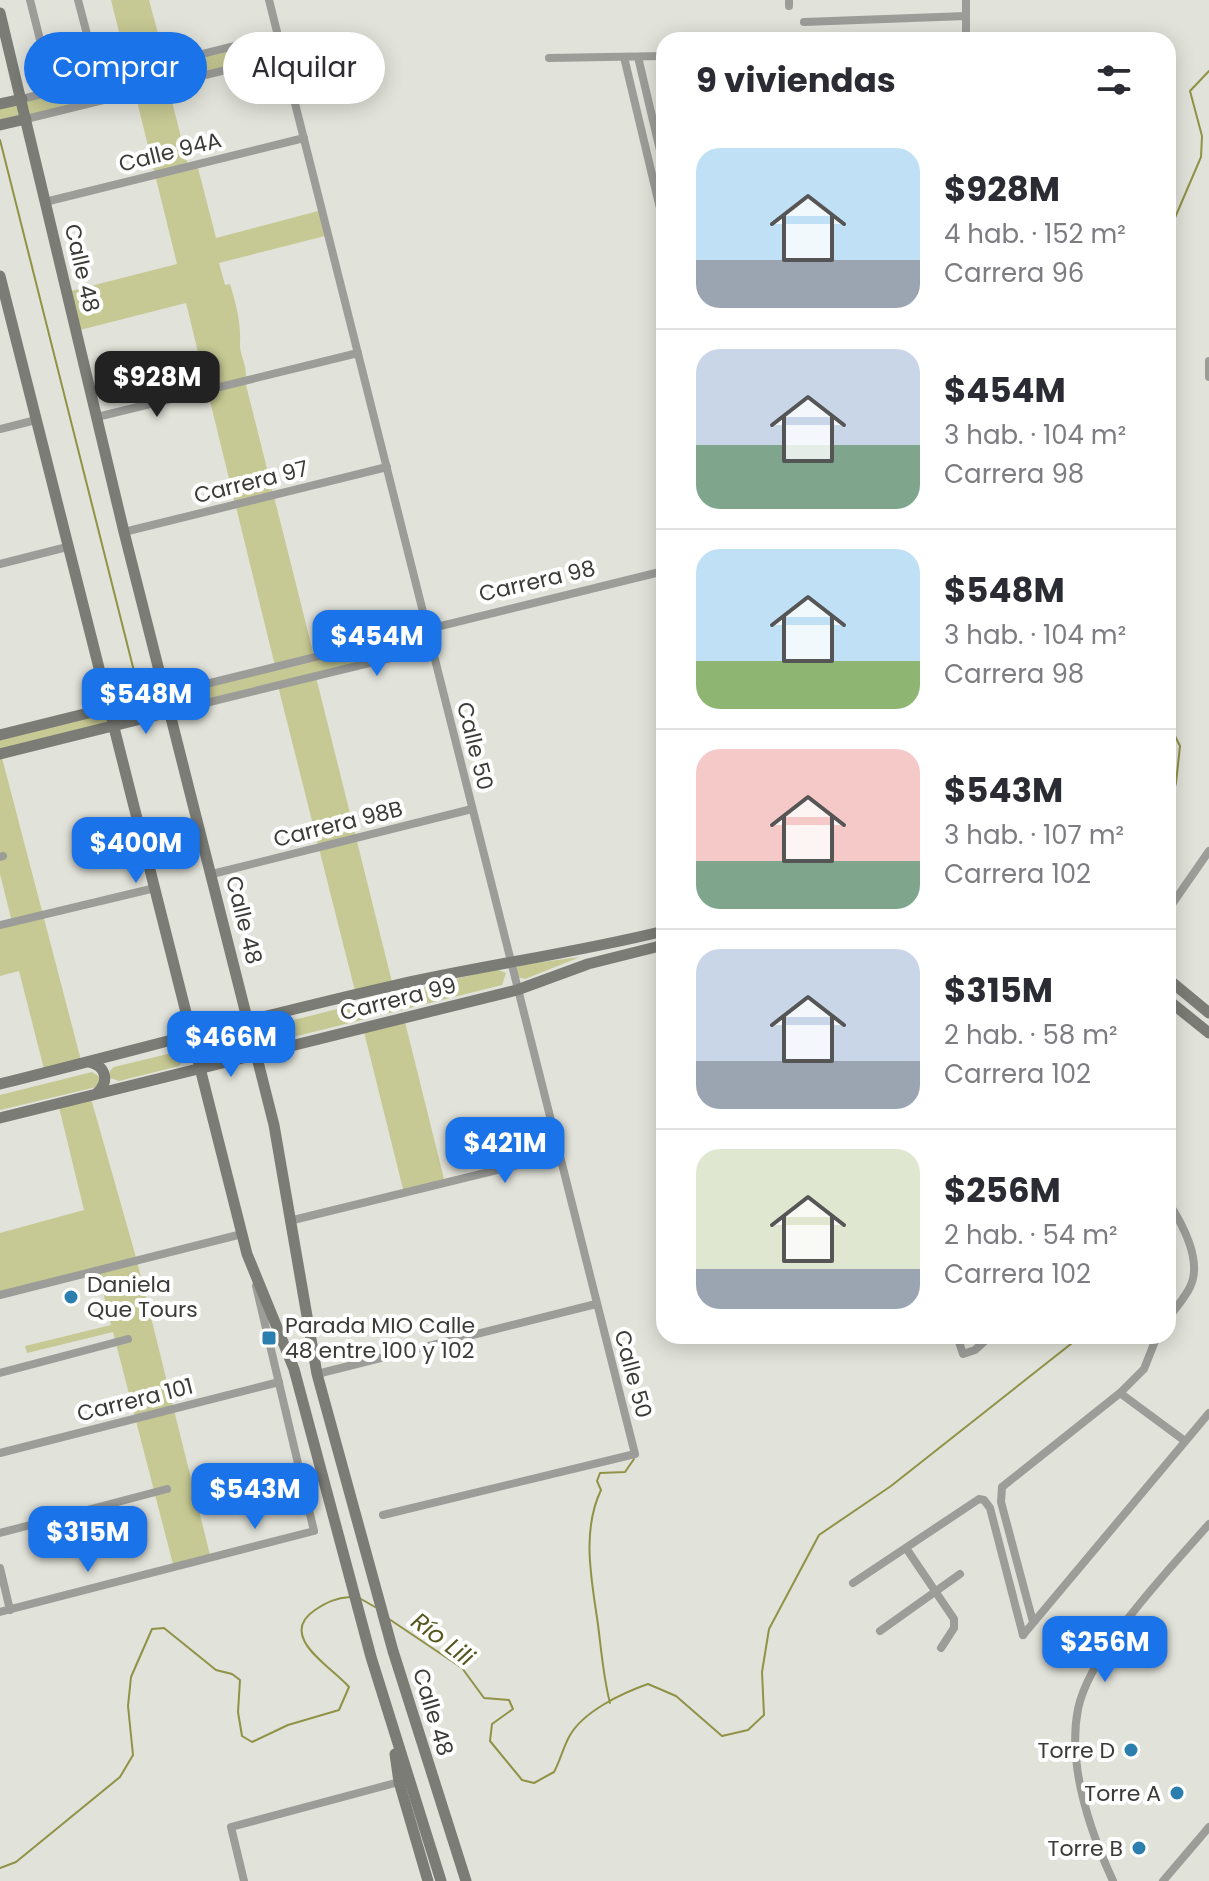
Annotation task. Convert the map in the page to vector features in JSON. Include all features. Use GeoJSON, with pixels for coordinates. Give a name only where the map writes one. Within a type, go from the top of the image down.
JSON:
{"type":"FeatureCollection","features":[{"type":"Feature","properties":{"kind":"main road","name":"Calle 48"},"geometry":{"type":"LineString","coordinates":[[0,13],[124,532],[274,1125],[317,1374],[413,1716],[466,1881]]}},
{"type":"Feature","properties":{"kind":"main road"},"geometry":{"type":"LineString","coordinates":[[0,104],[22,99]]}},
{"type":"Feature","properties":{"kind":"main road"},"geometry":{"type":"LineString","coordinates":[[0,125],[26,119]]}},
{"type":"Feature","properties":{"kind":"main road","name":"Calle 48"},"geometry":{"type":"LineString","coordinates":[[0,276],[2,295],[247,1254],[294,1369],[322,1481],[391,1724],[441,1881]]}},
{"type":"Feature","properties":{"kind":"main road","name":"Carrera 98"},"geometry":{"type":"LineString","coordinates":[[0,735],[165,694]]}},
{"type":"Feature","properties":{"kind":"main road"},"geometry":{"type":"LineString","coordinates":[[0,754],[169,712]]}},
{"type":"Feature","properties":{"kind":"main road","name":"Carrera 99"},"geometry":{"type":"LineString","coordinates":[[0,1084],[509,960],[583,951],[656,933]]}},
{"type":"Feature","properties":{"kind":"main road","name":"Carrera 99"},"geometry":{"type":"LineString","coordinates":[[0,1118],[517,990],[588,964],[656,947]]}},
{"type":"Feature","properties":{"kind":"main road"},"geometry":{"type":"LineString","coordinates":[[1176,986],[1209,1013]]}},
{"type":"Feature","properties":{"kind":"main road"},"geometry":{"type":"LineString","coordinates":[[1176,1006],[1209,1033]]}},
{"type":"Feature","properties":{"kind":"main road"},"geometry":{"type":"LineString","coordinates":[[89,1062],[97,1064],[105,1075],[103,1087],[97,1093]]}},
{"type":"Feature","properties":{"kind":"main road"},"geometry":{"type":"LineString","coordinates":[[391,1724],[399,1782],[428,1881]]}},
{"type":"Feature","properties":{"kind":"street"},"geometry":{"type":"LineString","coordinates":[[30,0],[38,32]]}},
{"type":"Feature","properties":{"kind":"street"},"geometry":{"type":"LineString","coordinates":[[78,0],[86,32]]}},
{"type":"Feature","properties":{"kind":"street","name":"Calle 50"},"geometry":{"type":"LineString","coordinates":[[269,0],[277,32]]}},
{"type":"Feature","properties":{"kind":"street"},"geometry":{"type":"LineString","coordinates":[[966,0],[966,32]]}},
{"type":"Feature","properties":{"kind":"street"},"geometry":{"type":"LineString","coordinates":[[804,22],[966,16]]}},
{"type":"Feature","properties":{"kind":"street"},"geometry":{"type":"LineString","coordinates":[[549,58],[656,56]]}},
{"type":"Feature","properties":{"kind":"street"},"geometry":{"type":"LineString","coordinates":[[624,57],[656,191]]}},
{"type":"Feature","properties":{"kind":"street"},"geometry":{"type":"LineString","coordinates":[[638,57],[656,133]]}},
{"type":"Feature","properties":{"kind":"street"},"geometry":{"type":"LineString","coordinates":[[26,119],[223,71]]}},
{"type":"Feature","properties":{"kind":"street","name":"Calle 50"},"geometry":{"type":"LineString","coordinates":[[295,104],[635,1454],[383,1515]]}},
{"type":"Feature","properties":{"kind":"street","name":"Calle 94A"},"geometry":{"type":"LineString","coordinates":[[45,202],[304,138]]}},
{"type":"Feature","properties":{"kind":"street"},"geometry":{"type":"LineString","coordinates":[[97,417],[358,353]]}},
{"type":"Feature","properties":{"kind":"street"},"geometry":{"type":"LineString","coordinates":[[1209,361],[1209,377]]}},
{"type":"Feature","properties":{"kind":"street"},"geometry":{"type":"LineString","coordinates":[[0,429],[36,420]]}},
{"type":"Feature","properties":{"kind":"street","name":"Carrera 97"},"geometry":{"type":"LineString","coordinates":[[124,532],[387,467]]}},
{"type":"Feature","properties":{"kind":"street"},"geometry":{"type":"LineString","coordinates":[[0,564],[67,547]]}},
{"type":"Feature","properties":{"kind":"street","name":"Carrera 98"},"geometry":{"type":"LineString","coordinates":[[165,694],[656,573]]}},
{"type":"Feature","properties":{"kind":"street"},"geometry":{"type":"LineString","coordinates":[[169,712],[431,648]]}},
{"type":"Feature","properties":{"kind":"street","name":"Carrera 98B"},"geometry":{"type":"LineString","coordinates":[[212,874],[472,809]]}},
{"type":"Feature","properties":{"kind":"street"},"geometry":{"type":"LineString","coordinates":[[1176,898],[1209,851]]}},
{"type":"Feature","properties":{"kind":"street"},"geometry":{"type":"LineString","coordinates":[[0,925],[155,888]]}},
{"type":"Feature","properties":{"kind":"street"},"geometry":{"type":"LineString","coordinates":[[289,1221],[558,1155]]}},
{"type":"Feature","properties":{"kind":"street"},"geometry":{"type":"LineString","coordinates":[[1176,1217],[1187,1238],[1193,1274],[1192,1284],[1176,1307]]}},
{"type":"Feature","properties":{"kind":"street"},"geometry":{"type":"LineString","coordinates":[[0,1295],[242,1234]]}},
{"type":"Feature","properties":{"kind":"street","name":"Calle 48"},"geometry":{"type":"LineString","coordinates":[[10,1610],[314,1531],[247,1254]]}},
{"type":"Feature","properties":{"kind":"street"},"geometry":{"type":"LineString","coordinates":[[317,1374],[596,1304]]}},
{"type":"Feature","properties":{"kind":"street"},"geometry":{"type":"LineString","coordinates":[[0,1373],[128,1339]]}},
{"type":"Feature","properties":{"kind":"street"},"geometry":{"type":"LineString","coordinates":[[959,1344],[967,1353],[979,1344]]}},
{"type":"Feature","properties":{"kind":"street"},"geometry":{"type":"LineString","coordinates":[[1033,1622],[999,1493],[1120,1393],[1144,1369],[1154,1344]]}},
{"type":"Feature","properties":{"kind":"street","name":"Carrera 101"},"geometry":{"type":"LineString","coordinates":[[0,1453],[279,1382]]}},
{"type":"Feature","properties":{"kind":"street"},"geometry":{"type":"LineString","coordinates":[[1120,1393],[1185,1441]]}},
{"type":"Feature","properties":{"kind":"street"},"geometry":{"type":"LineString","coordinates":[[853,1583],[979,1499],[984,1500],[990,1508],[1023,1635],[1209,1413]]}},
{"type":"Feature","properties":{"kind":"street"},"geometry":{"type":"LineString","coordinates":[[0,1533],[167,1489]]}},
{"type":"Feature","properties":{"kind":"street"},"geometry":{"type":"LineString","coordinates":[[1113,1881],[1097,1845],[1077,1766],[1078,1709],[1095,1666],[1209,1524]]}},
{"type":"Feature","properties":{"kind":"street"},"geometry":{"type":"LineString","coordinates":[[906,1548],[954,1619],[954,1628],[941,1648]]}},
{"type":"Feature","properties":{"kind":"street"},"geometry":{"type":"LineString","coordinates":[[0,1568],[10,1610],[0,1612]]}},
{"type":"Feature","properties":{"kind":"street"},"geometry":{"type":"LineString","coordinates":[[880,1631],[960,1574]]}},
{"type":"Feature","properties":{"kind":"street"},"geometry":{"type":"LineString","coordinates":[[244,1881],[231,1827],[399,1782]]}},
{"type":"Feature","properties":{"kind":"street"},"geometry":{"type":"LineString","coordinates":[[1163,1881],[1209,1827]]}},
{"type":"Feature","properties":{"kind":"green space"},"geometry":{"type":"Polygon","coordinates":[[[111,0],[149,0],[158,32],[119,32],[111,0]]]}},
{"type":"Feature","properties":{"kind":"green space"},"geometry":{"type":"Polygon","coordinates":[[[223,49],[223,71],[207,75],[207,53],[223,49]]]}},
{"type":"Feature","properties":{"kind":"green space"},"geometry":{"type":"Polygon","coordinates":[[[24,98],[24,104],[89,104],[0,125],[0,104],[24,98]]]}},
{"type":"Feature","properties":{"kind":"green space"},"geometry":{"type":"Polygon","coordinates":[[[138,104],[173,104],[188,166],[197,164],[216,238],[322,210],[329,235],[219,263],[225,285],[230,284],[236,306],[245,381],[314,656],[427,628],[431,648],[316,677],[393,986],[356,995],[278,686],[1,754],[82,1064],[45,1073],[19,971],[0,976],[0,925],[12,922],[0,874],[0,735],[275,666],[186,303],[76,331],[67,292],[177,264],[138,104]]]}},
{"type":"Feature","properties":{"kind":"green space"},"geometry":{"type":"Polygon","coordinates":[[[580,957],[525,979],[518,977],[515,970],[519,965],[580,957]]]}},
{"type":"Feature","properties":{"kind":"green space"},"geometry":{"type":"Polygon","coordinates":[[[496,969],[506,973],[502,985],[273,1042],[265,1042],[261,1037],[264,1028],[270,1026],[496,969]]]}},
{"type":"Feature","properties":{"kind":"green space"},"geometry":{"type":"Polygon","coordinates":[[[404,1018],[445,1183],[404,1193],[363,1028],[404,1018]]]}},
{"type":"Feature","properties":{"kind":"green space"},"geometry":{"type":"Polygon","coordinates":[[[242,1030],[244,1038],[200,1049],[198,1041],[242,1030]]]}},
{"type":"Feature","properties":{"kind":"green space"},"geometry":{"type":"Polygon","coordinates":[[[176,1052],[185,1059],[179,1066],[119,1081],[110,1078],[114,1067],[176,1052]]]}},
{"type":"Feature","properties":{"kind":"green space"},"geometry":{"type":"Polygon","coordinates":[[[92,1072],[101,1078],[96,1087],[0,1110],[0,1095],[92,1072]]]}},
{"type":"Feature","properties":{"kind":"green space"},"geometry":{"type":"Polygon","coordinates":[[[90,1095],[137,1261],[211,1559],[174,1568],[113,1332],[27,1353],[25,1346],[111,1325],[98,1271],[0,1295],[0,1233],[84,1210],[58,1103],[90,1095]]]}},
{"type":"Feature","properties":{"kind":"waterway","name":"Río Lili"},"geometry":{"type":"LineString","coordinates":[[1176,215],[1201,157],[1202,136],[1190,91],[1209,71]]}},
{"type":"Feature","properties":{"kind":"waterway"},"geometry":{"type":"LineString","coordinates":[[0,140],[138,687]]}},
{"type":"Feature","properties":{"kind":"waterway","name":"Río Lili"},"geometry":{"type":"LineString","coordinates":[[1176,738],[1180,746],[1176,783]]}},
{"type":"Feature","properties":{"kind":"waterway","name":"Río Lili"},"geometry":{"type":"LineString","coordinates":[[389,1619],[462,1668],[484,1698],[509,1700],[513,1709],[492,1724],[490,1741],[522,1780],[534,1783],[554,1772],[569,1737],[583,1719],[615,1698],[648,1684],[676,1696],[722,1736],[748,1730],[764,1715],[762,1672],[769,1629],[819,1535],[891,1486],[1071,1344]]}},
{"type":"Feature","properties":{"kind":"waterway"},"geometry":{"type":"LineString","coordinates":[[610,1703],[592,1581],[590,1534],[595,1504],[601,1490],[597,1481],[600,1473],[625,1472],[634,1459]]}},
{"type":"Feature","properties":{"kind":"waterway","name":"Río Lili"},"geometry":{"type":"LineString","coordinates":[[0,1868],[16,1862],[120,1777],[133,1755],[128,1706],[131,1677],[152,1629],[164,1628],[216,1670],[232,1674],[240,1680],[238,1712],[242,1736],[252,1742],[288,1725],[339,1710],[349,1687],[311,1651],[301,1630],[305,1620],[315,1610],[340,1598],[350,1597]]}},
{"type":"Feature","properties":{"kind":"waterway","name":"Río Lili"},"geometry":{"type":"LineString","coordinates":[[361,1599],[375,1607]]}},
{"type":"Feature","properties":{"kind":"place","name":"Daniela Que Tours"},"geometry":{"type":"Point","coordinates":[71,1297]}},
{"type":"Feature","properties":{"kind":"place","name":"Parada MIO Calle 48 entre 100 y 102"},"geometry":{"type":"Point","coordinates":[269,1338]}},
{"type":"Feature","properties":{"kind":"place","name":"Torre D"},"geometry":{"type":"Point","coordinates":[1131,1750]}},
{"type":"Feature","properties":{"kind":"place","name":"Torre A"},"geometry":{"type":"Point","coordinates":[1177,1793]}},
{"type":"Feature","properties":{"kind":"place","name":"Torre B"},"geometry":{"type":"Point","coordinates":[1139,1848]}}]}
